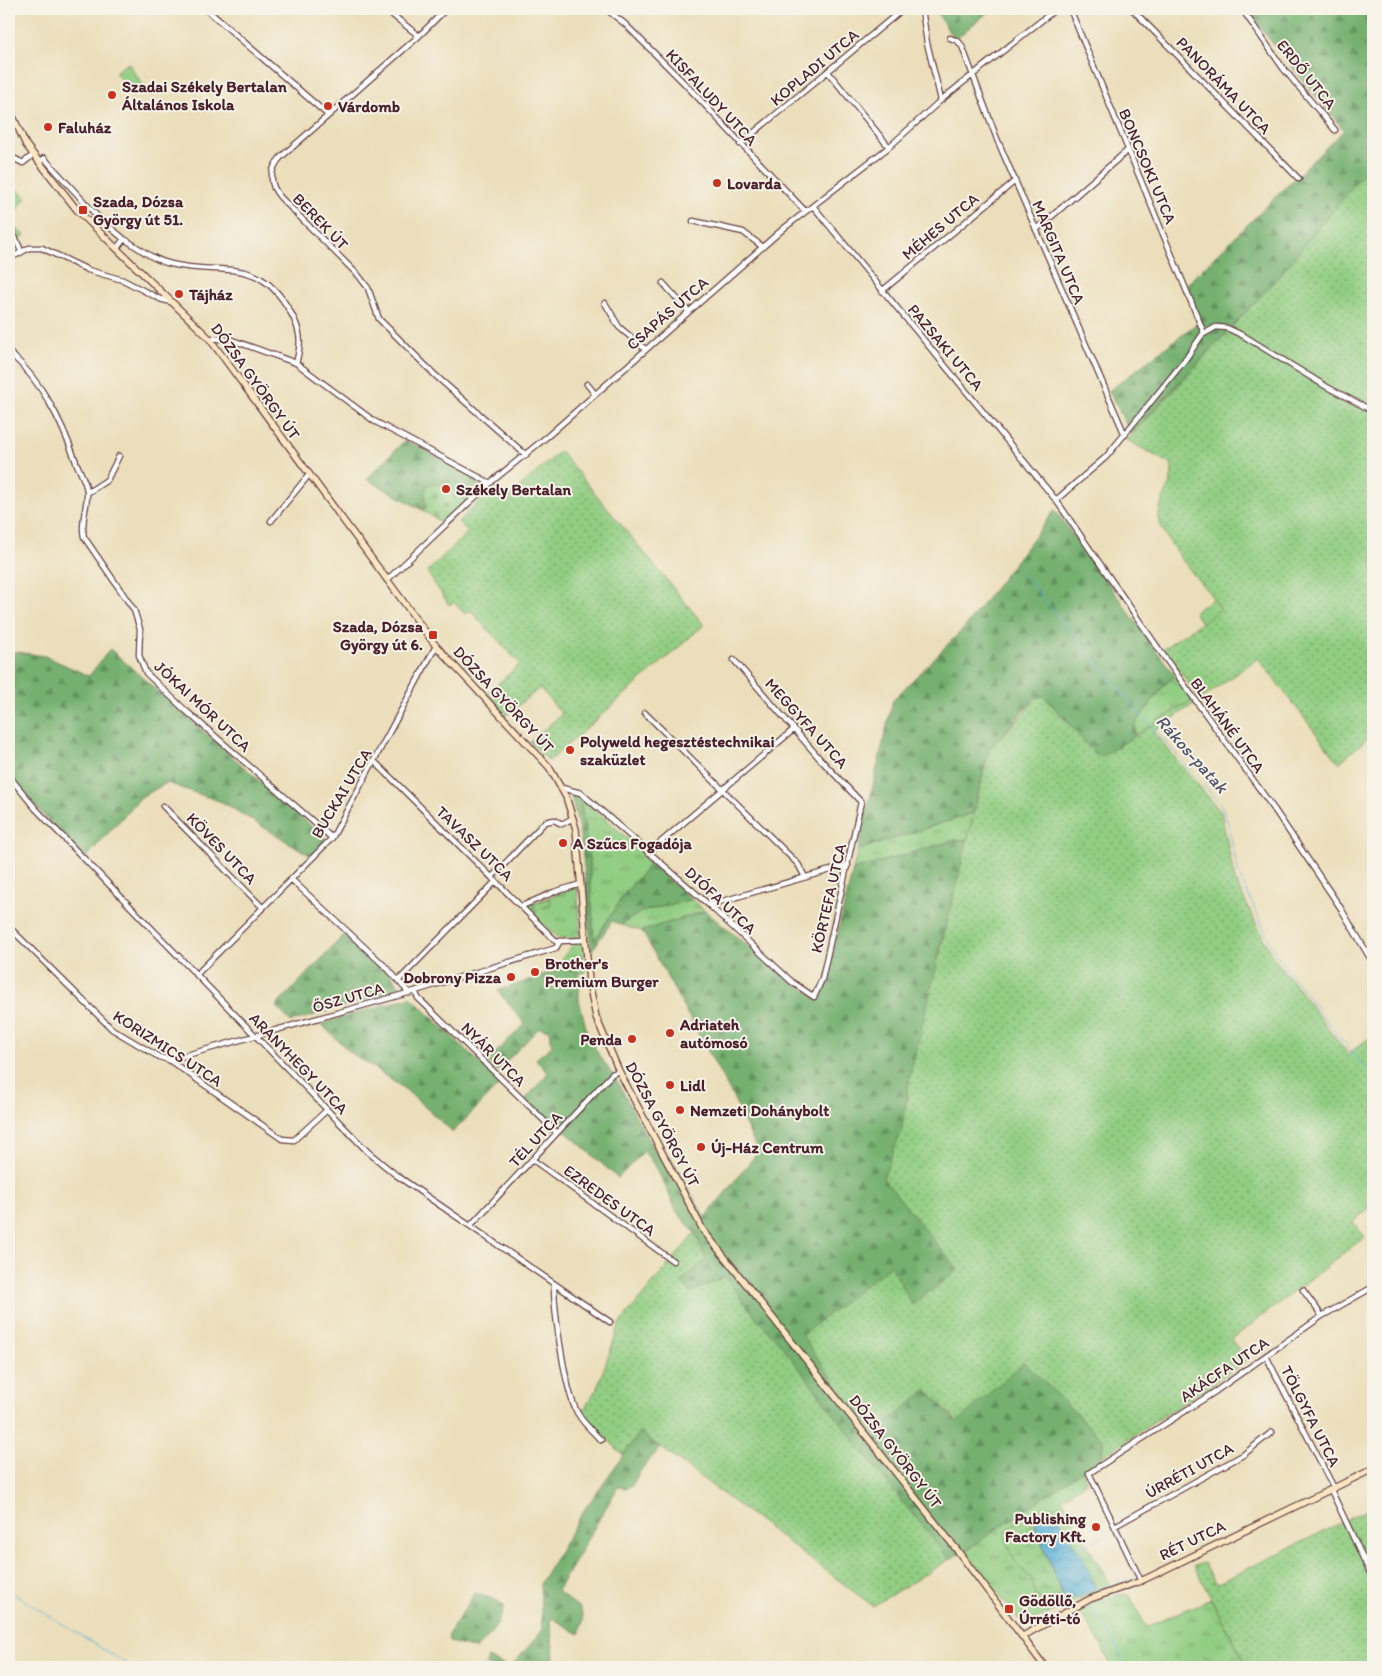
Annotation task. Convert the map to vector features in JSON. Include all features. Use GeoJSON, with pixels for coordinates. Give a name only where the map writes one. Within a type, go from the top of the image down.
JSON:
{"type":"FeatureCollection","features":[{"type":"Feature","properties":{"kind":"main road","name":"DÓZSA GYÖRGY ÚT"},"geometry":{"type":"LineString","coordinates":[[9,108],[33,155],[77,210],[209,338],[308,476],[436,646],[541,758],[562,788],[573,818],[592,1002],[600,1031],[619,1071],[703,1230],[1023,1636],[1045,1667]]}},
{"type":"Feature","properties":{"kind":"main road","name":"RÉT UTCA"},"geometry":{"type":"LineString","coordinates":[[1023,1636],[1090,1599],[1140,1581],[1373,1469]]}},
{"type":"Feature","properties":{"kind":"street"},"geometry":{"type":"LineString","coordinates":[[206,9],[328,115]]}},
{"type":"Feature","properties":{"kind":"street"},"geometry":{"type":"LineString","coordinates":[[385,9],[419,36]]}},
{"type":"Feature","properties":{"kind":"street","name":"BEREK ÚT"},"geometry":{"type":"LineString","coordinates":[[446,9],[419,36],[275,163],[272,176],[276,192],[321,237],[327,246],[359,276],[368,288],[379,319],[436,376],[526,455]]}},
{"type":"Feature","properties":{"kind":"street","name":"KISFALUDY UTCA"},"geometry":{"type":"LineString","coordinates":[[606,9],[625,24],[687,86],[805,211]]}},
{"type":"Feature","properties":{"kind":"street","name":"KOPLADI UTCA"},"geometry":{"type":"LineString","coordinates":[[740,144],[903,9]]}},
{"type":"Feature","properties":{"kind":"street"},"geometry":{"type":"LineString","coordinates":[[922,9],[927,43],[941,100]]}},
{"type":"Feature","properties":{"kind":"street","name":"CSAPÁS UTCA"},"geometry":{"type":"LineString","coordinates":[[387,580],[490,484],[526,455],[763,246],[888,147],[941,100],[1056,9]]}},
{"type":"Feature","properties":{"kind":"street","name":"BONCSOKI UTCA"},"geometry":{"type":"LineString","coordinates":[[1070,9],[1204,333]]}},
{"type":"Feature","properties":{"kind":"street","name":"PANORÁMA UTCA"},"geometry":{"type":"LineString","coordinates":[[1132,9],[1299,179]]}},
{"type":"Feature","properties":{"kind":"street","name":"ERDŐ UTCA"},"geometry":{"type":"LineString","coordinates":[[1242,9],[1283,68],[1335,130]]}},
{"type":"Feature","properties":{"kind":"street","name":"MARGITA UTCA"},"geometry":{"type":"LineString","coordinates":[[950,38],[958,41],[962,46],[972,77],[1015,181],[1125,435]]}},
{"type":"Feature","properties":{"kind":"street"},"geometry":{"type":"LineString","coordinates":[[828,72],[888,147]]}},
{"type":"Feature","properties":{"kind":"street"},"geometry":{"type":"LineString","coordinates":[[1036,230],[1128,150]]}},
{"type":"Feature","properties":{"kind":"street"},"geometry":{"type":"LineString","coordinates":[[10,157],[23,163],[33,155]]}},
{"type":"Feature","properties":{"kind":"street","name":"DÓZSA GYÖRGY ÚT"},"geometry":{"type":"LineString","coordinates":[[39,162],[44,158],[99,218],[124,240]]}},
{"type":"Feature","properties":{"kind":"street","name":"MÉHES UTCA"},"geometry":{"type":"LineString","coordinates":[[882,291],[1015,181]]}},
{"type":"Feature","properties":{"kind":"street"},"geometry":{"type":"LineString","coordinates":[[797,218],[798,204]]}},
{"type":"Feature","properties":{"kind":"street","name":"PAZSAKI UTCA"},"geometry":{"type":"LineString","coordinates":[[813,206],[1059,505]]}},
{"type":"Feature","properties":{"kind":"street"},"geometry":{"type":"LineString","coordinates":[[692,220],[743,232],[763,246]]}},
{"type":"Feature","properties":{"kind":"street"},"geometry":{"type":"LineString","coordinates":[[9,222],[21,251]]}},
{"type":"Feature","properties":{"kind":"street"},"geometry":{"type":"LineString","coordinates":[[117,248],[124,240],[152,258],[169,264],[240,271],[265,280],[282,299],[301,336],[301,348],[296,363]]}},
{"type":"Feature","properties":{"kind":"street"},"geometry":{"type":"LineString","coordinates":[[9,259],[29,248],[42,248],[88,270],[123,280],[174,304]]}},
{"type":"Feature","properties":{"kind":"street"},"geometry":{"type":"LineString","coordinates":[[663,284],[688,311]]}},
{"type":"Feature","properties":{"kind":"street"},"geometry":{"type":"LineString","coordinates":[[605,303],[619,328],[645,349]]}},
{"type":"Feature","properties":{"kind":"street"},"geometry":{"type":"LineString","coordinates":[[1056,500],[1106,457],[1204,333],[1219,326],[1232,330],[1327,387],[1373,411]]}},
{"type":"Feature","properties":{"kind":"street"},"geometry":{"type":"LineString","coordinates":[[209,338],[232,340],[296,363],[374,421],[490,484]]}},
{"type":"Feature","properties":{"kind":"street","name":"JÓKAI MÓR UTCA"},"geometry":{"type":"LineString","coordinates":[[9,352],[44,393],[63,426],[87,493],[82,525],[84,537],[134,610],[140,629],[139,655],[146,673],[185,710],[332,838]]}},
{"type":"Feature","properties":{"kind":"street"},"geometry":{"type":"LineString","coordinates":[[587,384],[595,394]]}},
{"type":"Feature","properties":{"kind":"street"},"geometry":{"type":"LineString","coordinates":[[87,493],[107,480],[120,456]]}},
{"type":"Feature","properties":{"kind":"street"},"geometry":{"type":"LineString","coordinates":[[271,521],[308,476]]}},
{"type":"Feature","properties":{"kind":"street","name":"BLAHÁNÉ UTCA"},"geometry":{"type":"LineString","coordinates":[[1059,505],[1179,679],[1274,808],[1340,907],[1373,963]]}},
{"type":"Feature","properties":{"kind":"street","name":"BUCKAI UTCA"},"geometry":{"type":"LineString","coordinates":[[197,974],[332,838],[436,646]]}},
{"type":"Feature","properties":{"kind":"street","name":"MEGGYFA UTCA"},"geometry":{"type":"LineString","coordinates":[[734,660],[794,730],[862,802]]}},
{"type":"Feature","properties":{"kind":"street"},"geometry":{"type":"LineString","coordinates":[[645,713],[720,790],[798,864],[805,877]]}},
{"type":"Feature","properties":{"kind":"street"},"geometry":{"type":"LineString","coordinates":[[649,852],[720,790],[794,730]]}},
{"type":"Feature","properties":{"kind":"street","name":"TAVASZ UTCA"},"geometry":{"type":"LineString","coordinates":[[374,762],[558,942]]}},
{"type":"Feature","properties":{"kind":"street","name":"ARANYHEGY UTCA"},"geometry":{"type":"LineString","coordinates":[[9,776],[35,808],[326,1110],[381,1163],[554,1285],[610,1322]]}},
{"type":"Feature","properties":{"kind":"street","name":"DIÓFA UTCA"},"geometry":{"type":"LineString","coordinates":[[562,788],[581,793],[709,905],[792,982],[814,997]]}},
{"type":"Feature","properties":{"kind":"street","name":"KÖRTEFA UTCA"},"geometry":{"type":"LineString","coordinates":[[814,997],[822,979],[862,802]]}},
{"type":"Feature","properties":{"kind":"street","name":"KÖVES UTCA"},"geometry":{"type":"LineString","coordinates":[[163,806],[263,908]]}},
{"type":"Feature","properties":{"kind":"street"},"geometry":{"type":"LineString","coordinates":[[492,877],[545,822],[554,820],[562,824],[573,818]]}},
{"type":"Feature","properties":{"kind":"street"},"geometry":{"type":"LineString","coordinates":[[709,905],[848,865]]}},
{"type":"Feature","properties":{"kind":"street"},"geometry":{"type":"LineString","coordinates":[[292,880],[399,980],[409,992]]}},
{"type":"Feature","properties":{"kind":"street"},"geometry":{"type":"LineString","coordinates":[[399,980],[496,881]]}},
{"type":"Feature","properties":{"kind":"street"},"geometry":{"type":"LineString","coordinates":[[522,906],[554,892],[581,884]]}},
{"type":"Feature","properties":{"kind":"street","name":"KORIZMICS UTCA"},"geometry":{"type":"LineString","coordinates":[[9,927],[112,1029],[159,1057],[169,1060],[285,1140],[294,1140],[326,1110]]}},
{"type":"Feature","properties":{"kind":"street","name":"ŐSZ UTCA"},"geometry":{"type":"LineString","coordinates":[[169,1060],[415,991],[556,948],[558,942],[586,940]]}},
{"type":"Feature","properties":{"kind":"street","name":"NYÁR UTCA"},"geometry":{"type":"LineString","coordinates":[[415,991],[418,998],[557,1134]]}},
{"type":"Feature","properties":{"kind":"street","name":"TÉL UTCA"},"geometry":{"type":"LineString","coordinates":[[471,1225],[611,1075],[619,1071]]}},
{"type":"Feature","properties":{"kind":"street","name":"EZREDES UTCA"},"geometry":{"type":"LineString","coordinates":[[533,1160],[672,1261]]}},
{"type":"Feature","properties":{"kind":"street"},"geometry":{"type":"LineString","coordinates":[[554,1285],[557,1320],[574,1405],[581,1419],[601,1440]]}},
{"type":"Feature","properties":{"kind":"street","name":"AKÁCFA UTCA"},"geometry":{"type":"LineString","coordinates":[[1115,1526],[1089,1473],[1266,1356],[1322,1316],[1373,1287]]}},
{"type":"Feature","properties":{"kind":"street"},"geometry":{"type":"LineString","coordinates":[[1303,1290],[1322,1316]]}},
{"type":"Feature","properties":{"kind":"street","name":"TÖLGYFA UTCA"},"geometry":{"type":"LineString","coordinates":[[1266,1356],[1332,1489],[1373,1579]]}},
{"type":"Feature","properties":{"kind":"street","name":"ÚRRÉTI UTCA"},"geometry":{"type":"LineString","coordinates":[[1115,1526],[1243,1456],[1272,1432]]}},
{"type":"Feature","properties":{"kind":"street"},"geometry":{"type":"LineString","coordinates":[[1115,1526],[1140,1581]]}},
{"type":"Feature","properties":{"kind":"green space"},"geometry":{"type":"Polygon","coordinates":[[[935,9],[992,9],[954,40],[935,9]]]}},
{"type":"Feature","properties":{"kind":"green space"},"geometry":{"type":"Polygon","coordinates":[[[1248,9],[1373,9],[1373,166],[1369,168],[1274,282],[1131,434],[1109,391],[1200,321],[1187,284],[1344,130],[1265,34],[1248,9]]]}},
{"type":"Feature","properties":{"kind":"green space"},"geometry":{"type":"Polygon","coordinates":[[[128,63],[143,85],[131,94],[115,72],[128,63]]]}},
{"type":"Feature","properties":{"kind":"green space"},"geometry":{"type":"Polygon","coordinates":[[[1373,166],[1373,733],[1339,763],[1258,658],[1200,700],[1164,648],[1221,609],[1173,548],[1160,523],[1159,513],[1171,480],[1172,465],[1127,440],[1274,282],[1369,167],[1373,166]]]}},
{"type":"Feature","properties":{"kind":"green space"},"geometry":{"type":"Polygon","coordinates":[[[9,183],[26,197],[10,221],[11,225],[25,235],[15,245],[9,241],[9,183]]]}},
{"type":"Feature","properties":{"kind":"green space"},"geometry":{"type":"Polygon","coordinates":[[[405,440],[487,483],[467,504],[427,485],[424,511],[367,479],[405,440]]]}},
{"type":"Feature","properties":{"kind":"green space"},"geometry":{"type":"Polygon","coordinates":[[[560,451],[704,625],[549,761],[530,742],[562,714],[540,688],[506,715],[485,695],[520,664],[470,610],[465,614],[454,602],[449,605],[427,572],[468,532],[458,522],[494,486],[507,499],[560,451]]]}},
{"type":"Feature","properties":{"kind":"green space"},"geometry":{"type":"Polygon","coordinates":[[[448,483],[467,504],[445,525],[424,511],[426,485],[448,483]]]}},
{"type":"Feature","properties":{"kind":"green space"},"geometry":{"type":"Polygon","coordinates":[[[1055,510],[1175,676],[1164,685],[1135,724],[1135,736],[1103,756],[1096,755],[1047,699],[1035,698],[989,750],[973,813],[858,850],[893,700],[965,627],[1055,510]]]}},
{"type":"Feature","properties":{"kind":"green space"},"geometry":{"type":"Polygon","coordinates":[[[1214,598],[1222,609],[1201,623],[1194,612],[1214,598]]]}},
{"type":"Feature","properties":{"kind":"green space"},"geometry":{"type":"Polygon","coordinates":[[[110,649],[326,839],[311,856],[222,802],[167,783],[141,797],[83,861],[34,804],[9,780],[9,651],[45,656],[89,676],[110,649]]]}},
{"type":"Feature","properties":{"kind":"green space"},"geometry":{"type":"Polygon","coordinates":[[[1175,676],[1192,700],[1135,736],[1135,724],[1164,685],[1175,676]]]}},
{"type":"Feature","properties":{"kind":"green space"},"geometry":{"type":"Polygon","coordinates":[[[1044,696],[1096,755],[1103,756],[1192,700],[1195,703],[1153,732],[1221,812],[1235,880],[1271,954],[1348,1054],[1373,1035],[1373,1205],[1353,1222],[1365,1237],[1231,1340],[1248,1360],[1102,1457],[1103,1440],[1024,1362],[957,1422],[927,1390],[871,1434],[802,1335],[891,1265],[912,1305],[958,1270],[883,1178],[902,1128],[910,1076],[989,750],[1025,712],[1035,698],[1044,696]]]}},
{"type":"Feature","properties":{"kind":"green space"},"geometry":{"type":"Polygon","coordinates":[[[570,793],[580,796],[589,860],[594,941],[625,893],[650,864],[692,899],[641,912],[621,925],[612,921],[591,952],[582,852],[570,793]]]}},
{"type":"Feature","properties":{"kind":"green space"},"geometry":{"type":"Polygon","coordinates":[[[580,796],[646,855],[650,864],[625,893],[594,941],[589,860],[580,796]]]}},
{"type":"Feature","properties":{"kind":"green space"},"geometry":{"type":"Polygon","coordinates":[[[973,813],[969,839],[955,840],[853,870],[858,850],[973,813]]]}},
{"type":"Feature","properties":{"kind":"green space"},"geometry":{"type":"Polygon","coordinates":[[[969,839],[940,947],[936,974],[910,1076],[902,1128],[883,1178],[959,1270],[912,1306],[891,1265],[927,1390],[956,1422],[1024,1362],[1103,1440],[1102,1457],[965,1551],[950,1559],[882,1477],[783,1347],[757,1319],[725,1277],[690,1293],[681,1282],[706,1258],[695,1233],[677,1212],[657,1169],[644,1151],[618,1178],[565,1131],[553,1129],[525,1100],[548,1073],[536,1059],[552,1046],[550,1030],[539,1028],[497,1071],[487,1061],[525,1024],[498,991],[563,968],[570,968],[579,973],[579,1000],[589,1039],[620,1086],[650,1143],[662,1160],[670,1156],[705,1218],[758,1152],[733,1097],[642,931],[705,911],[792,982],[821,1000],[853,870],[955,840],[969,839]]]}},
{"type":"Feature","properties":{"kind":"green space"},"geometry":{"type":"Polygon","coordinates":[[[577,887],[581,934],[577,938],[558,938],[529,911],[528,905],[577,887]]]}},
{"type":"Feature","properties":{"kind":"green space"},"geometry":{"type":"Polygon","coordinates":[[[549,898],[551,904],[536,911],[533,905],[549,898]]]}},
{"type":"Feature","properties":{"kind":"green space"},"geometry":{"type":"Polygon","coordinates":[[[692,899],[705,911],[642,931],[621,925],[640,912],[692,899]]]}},
{"type":"Feature","properties":{"kind":"green space"},"geometry":{"type":"Polygon","coordinates":[[[344,935],[392,976],[402,989],[291,1022],[276,1006],[344,935]]]}},
{"type":"Feature","properties":{"kind":"green space"},"geometry":{"type":"Polygon","coordinates":[[[575,942],[580,943],[583,947],[585,973],[563,968],[563,957],[575,942]]]}},
{"type":"Feature","properties":{"kind":"green space"},"geometry":{"type":"Polygon","coordinates":[[[411,997],[501,1083],[453,1132],[406,1090],[349,1051],[321,1024],[411,997]]]}},
{"type":"Feature","properties":{"kind":"green space"},"geometry":{"type":"Polygon","coordinates":[[[695,1233],[706,1259],[681,1282],[690,1293],[725,1277],[757,1319],[783,1347],[882,1477],[950,1559],[873,1606],[640,1432],[623,1455],[582,1413],[597,1388],[620,1323],[695,1233]]]}},
{"type":"Feature","properties":{"kind":"green space"},"geometry":{"type":"Polygon","coordinates":[[[640,1432],[660,1448],[640,1471],[632,1486],[618,1487],[557,1591],[581,1609],[583,1621],[579,1634],[552,1618],[550,1621],[554,1657],[553,1667],[511,1667],[542,1631],[540,1584],[584,1510],[640,1432]]]}},
{"type":"Feature","properties":{"kind":"green space"},"geometry":{"type":"Polygon","coordinates":[[[1083,1470],[1086,1482],[1062,1498],[1110,1586],[1023,1625],[965,1551],[1083,1470]]]}},
{"type":"Feature","properties":{"kind":"green space"},"geometry":{"type":"Polygon","coordinates":[[[1373,1507],[1373,1667],[1247,1667],[1194,1566],[1204,1563],[1216,1584],[1373,1507]]]}},
{"type":"Feature","properties":{"kind":"green space"},"geometry":{"type":"Polygon","coordinates":[[[1046,1510],[1035,1522],[1036,1528],[1062,1595],[1048,1604],[1036,1596],[1032,1580],[1016,1563],[1006,1542],[1005,1533],[1018,1521],[1046,1510]]]}},
{"type":"Feature","properties":{"kind":"green space"},"geometry":{"type":"Polygon","coordinates":[[[475,1593],[498,1601],[504,1606],[494,1630],[476,1649],[449,1642],[448,1635],[475,1593]]]}},
{"type":"Feature","properties":{"kind":"green space"},"geometry":{"type":"Polygon","coordinates":[[[1124,1594],[1130,1596],[1146,1627],[1211,1599],[1247,1667],[1112,1667],[1082,1614],[1075,1616],[1076,1610],[1089,1602],[1124,1594]]]}},
{"type":"Feature","properties":{"kind":"green space"},"geometry":{"type":"Polygon","coordinates":[[[488,1658],[508,1667],[486,1665],[488,1658]]]}},
{"type":"Feature","properties":{"kind":"water"},"geometry":{"type":"Polygon","coordinates":[[[1048,1509],[1056,1512],[1087,1567],[1095,1587],[1093,1591],[1066,1602],[1036,1528],[1037,1520],[1048,1509]]]}},
{"type":"Feature","properties":{"kind":"waterway","name":"Rákos-patak"},"geometry":{"type":"LineString","coordinates":[[1019,569],[1123,694],[1222,806],[1227,820],[1239,875],[1275,953],[1338,1036],[1373,1076]]}},
{"type":"Feature","properties":{"kind":"waterway"},"geometry":{"type":"LineString","coordinates":[[1077,1549],[1111,1533]]}},
{"type":"Feature","properties":{"kind":"waterway"},"geometry":{"type":"LineString","coordinates":[[1125,1582],[1135,1578]]}},
{"type":"Feature","properties":{"kind":"waterway"},"geometry":{"type":"LineString","coordinates":[[1093,1591],[1120,1582]]}},
{"type":"Feature","properties":{"kind":"waterway"},"geometry":{"type":"LineString","coordinates":[[9,1591],[132,1667]]}},
{"type":"Feature","properties":{"kind":"waterway"},"geometry":{"type":"LineString","coordinates":[[1089,1607],[1115,1643],[1125,1667]]}},
{"type":"Feature","properties":{"kind":"place","name":"Szadai Székely Bertalan Általános Iskola"},"geometry":{"type":"Point","coordinates":[112,95]}},
{"type":"Feature","properties":{"kind":"place","name":"Várdomb"},"geometry":{"type":"Point","coordinates":[328,106]}},
{"type":"Feature","properties":{"kind":"place","name":"Faluház"},"geometry":{"type":"Point","coordinates":[48,127]}},
{"type":"Feature","properties":{"kind":"place","name":"Lovarda"},"geometry":{"type":"Point","coordinates":[717,183]}},
{"type":"Feature","properties":{"kind":"place","name":"Szada, Dózsa György út 51."},"geometry":{"type":"Point","coordinates":[83,210]}},
{"type":"Feature","properties":{"kind":"place","name":"Tájház"},"geometry":{"type":"Point","coordinates":[179,294]}},
{"type":"Feature","properties":{"kind":"place","name":"Székely Bertalan"},"geometry":{"type":"Point","coordinates":[446,489]}},
{"type":"Feature","properties":{"kind":"place","name":"Szada, Dózsa György út 6."},"geometry":{"type":"Point","coordinates":[433,635]}},
{"type":"Feature","properties":{"kind":"place","name":"Polyweld hegesztéstechnikai szaküzlet"},"geometry":{"type":"Point","coordinates":[570,750]}},
{"type":"Feature","properties":{"kind":"place","name":"A Szűcs Fogadója"},"geometry":{"type":"Point","coordinates":[563,843]}},
{"type":"Feature","properties":{"kind":"place","name":"Brother's Premium Burger"},"geometry":{"type":"Point","coordinates":[535,972]}},
{"type":"Feature","properties":{"kind":"place","name":"Dobrony Pizza"},"geometry":{"type":"Point","coordinates":[511,977]}},
{"type":"Feature","properties":{"kind":"place","name":"Adriateh autómosó"},"geometry":{"type":"Point","coordinates":[670,1033]}},
{"type":"Feature","properties":{"kind":"place","name":"Penda"},"geometry":{"type":"Point","coordinates":[632,1039]}},
{"type":"Feature","properties":{"kind":"place","name":"Lidl"},"geometry":{"type":"Point","coordinates":[670,1085]}},
{"type":"Feature","properties":{"kind":"place","name":"Nemzeti Dohánybolt"},"geometry":{"type":"Point","coordinates":[680,1110]}},
{"type":"Feature","properties":{"kind":"place","name":"Új-Ház Centrum"},"geometry":{"type":"Point","coordinates":[701,1147]}},
{"type":"Feature","properties":{"kind":"place","name":"Publishing Factory Kft."},"geometry":{"type":"Point","coordinates":[1096,1527]}},
{"type":"Feature","properties":{"kind":"place","name":"Gödöllő, Úrréti-tó"},"geometry":{"type":"Point","coordinates":[1009,1609]}}]}
